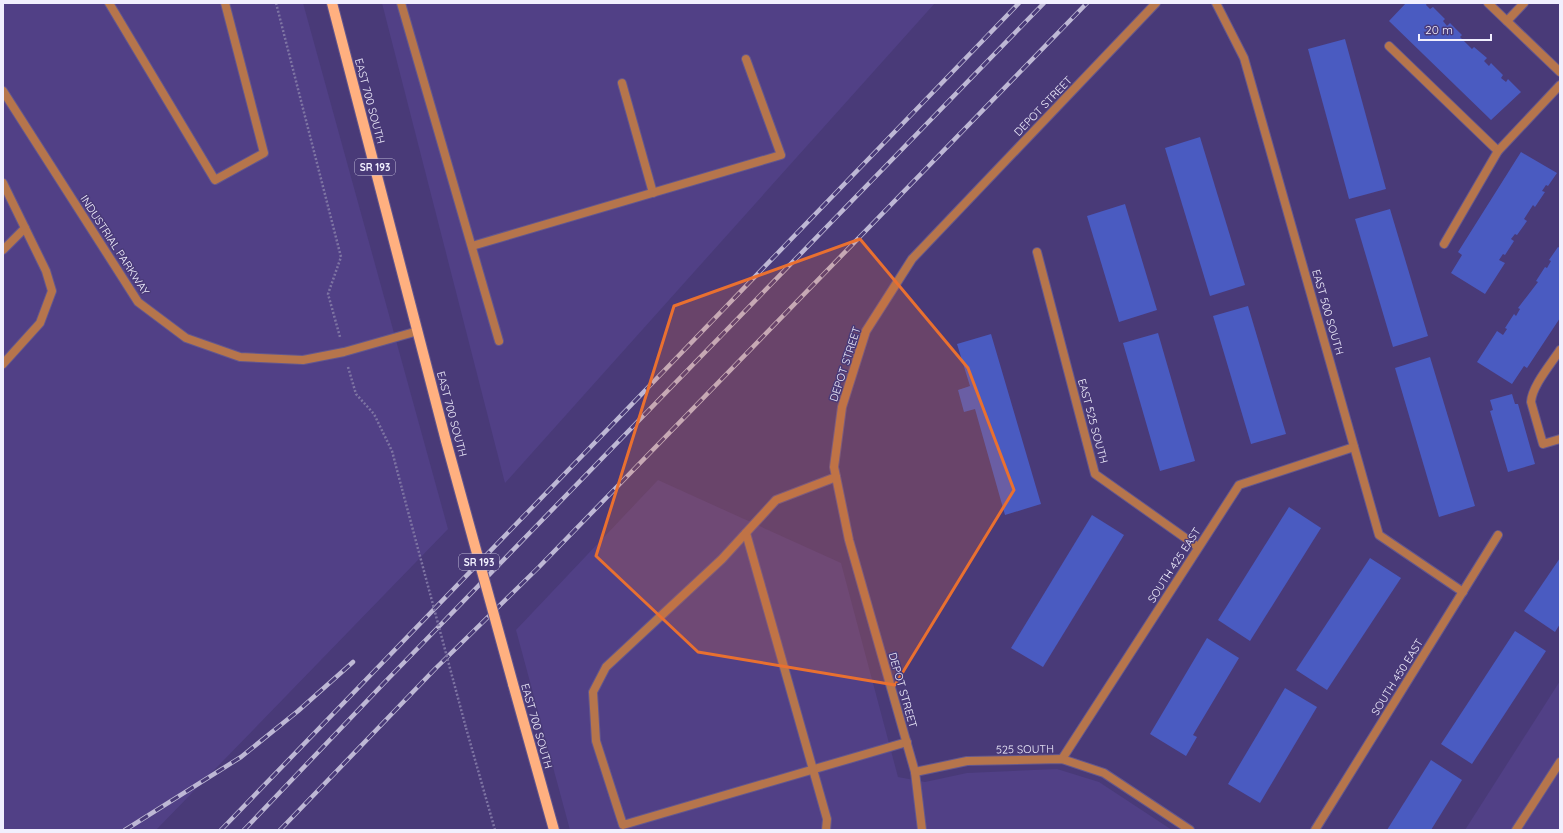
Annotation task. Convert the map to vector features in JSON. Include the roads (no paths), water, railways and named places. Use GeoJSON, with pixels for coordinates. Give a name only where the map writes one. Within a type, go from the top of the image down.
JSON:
{"type":"FeatureCollection","features":[{"type":"Feature","properties":{"kind":"main road","name":"EAST 700 SOUTH"},"geometry":{"type":"LineString","coordinates":[[332,3],[446,441],[512,684],[554,830]]}},
{"type":"Feature","properties":{"kind":"street"},"geometry":{"type":"LineString","coordinates":[[109,3],[215,180],[264,153],[225,3]]}},
{"type":"Feature","properties":{"kind":"street"},"geometry":{"type":"LineString","coordinates":[[401,3],[500,341]]}},
{"type":"Feature","properties":{"kind":"street","name":"DEPOT STREET"},"geometry":{"type":"LineString","coordinates":[[922,830],[915,772],[849,540],[834,467],[842,407],[866,331],[912,259],[1156,3]]}},
{"type":"Feature","properties":{"kind":"street","name":"EAST 500 SOUTH"},"geometry":{"type":"LineString","coordinates":[[1216,3],[1244,58],[1379,535],[1463,592]]}},
{"type":"Feature","properties":{"kind":"street"},"geometry":{"type":"LineString","coordinates":[[1488,3],[1560,72]]}},
{"type":"Feature","properties":{"kind":"street"},"geometry":{"type":"LineString","coordinates":[[1507,21],[1524,3]]}},
{"type":"Feature","properties":{"kind":"street"},"geometry":{"type":"LineString","coordinates":[[1389,46],[1498,151]]}},
{"type":"Feature","properties":{"kind":"street"},"geometry":{"type":"LineString","coordinates":[[472,246],[781,155],[746,59]]}},
{"type":"Feature","properties":{"kind":"street"},"geometry":{"type":"LineString","coordinates":[[622,83],[653,193]]}},
{"type":"Feature","properties":{"kind":"street"},"geometry":{"type":"LineString","coordinates":[[1444,244],[1498,151],[1560,86]]}},
{"type":"Feature","properties":{"kind":"street","name":"INDUSTRIAL PARKWAY"},"geometry":{"type":"LineString","coordinates":[[3,91],[138,302],[186,338],[240,357],[303,360],[344,352],[418,331]]}},
{"type":"Feature","properties":{"kind":"street"},"geometry":{"type":"LineString","coordinates":[[3,183],[46,271],[52,291],[40,323],[3,364]]}},
{"type":"Feature","properties":{"kind":"street"},"geometry":{"type":"LineString","coordinates":[[3,250],[25,228]]}},
{"type":"Feature","properties":{"kind":"street","name":"EAST 525 SOUTH"},"geometry":{"type":"LineString","coordinates":[[1037,252],[1095,474],[1198,547]]}},
{"type":"Feature","properties":{"kind":"street"},"geometry":{"type":"LineString","coordinates":[[1560,350],[1535,389],[1531,402],[1543,444],[1560,439]]}},
{"type":"Feature","properties":{"kind":"street","name":"SOUTH 425 EAST"},"geometry":{"type":"LineString","coordinates":[[1062,759],[1238,485],[1354,447]]}},
{"type":"Feature","properties":{"kind":"street"},"geometry":{"type":"LineString","coordinates":[[836,477],[776,500],[722,559],[606,667],[593,692],[596,741],[624,828],[907,742]]}},
{"type":"Feature","properties":{"kind":"street"},"geometry":{"type":"LineString","coordinates":[[746,533],[827,819],[826,830]]}},
{"type":"Feature","properties":{"kind":"street","name":"SOUTH 450 EAST"},"geometry":{"type":"LineString","coordinates":[[1315,830],[1498,535]]}},
{"type":"Feature","properties":{"kind":"street","name":"525 SOUTH"},"geometry":{"type":"LineString","coordinates":[[915,772],[967,761],[1062,759],[1104,773],[1190,830]]}},
{"type":"Feature","properties":{"kind":"street"},"geometry":{"type":"LineString","coordinates":[[1516,830],[1560,762]]}},
{"type":"Feature","properties":{"kind":"railway"},"geometry":{"type":"LineString","coordinates":[[221,830],[1019,3]]}},
{"type":"Feature","properties":{"kind":"railway"},"geometry":{"type":"LineString","coordinates":[[244,830],[385,682],[1044,3]]}},
{"type":"Feature","properties":{"kind":"railway"},"geometry":{"type":"LineString","coordinates":[[280,830],[435,669],[539,567],[1087,3]]}},
{"type":"Feature","properties":{"kind":"railway"},"geometry":{"type":"LineString","coordinates":[[125,830],[241,757],[298,711],[353,662]]}}]}
